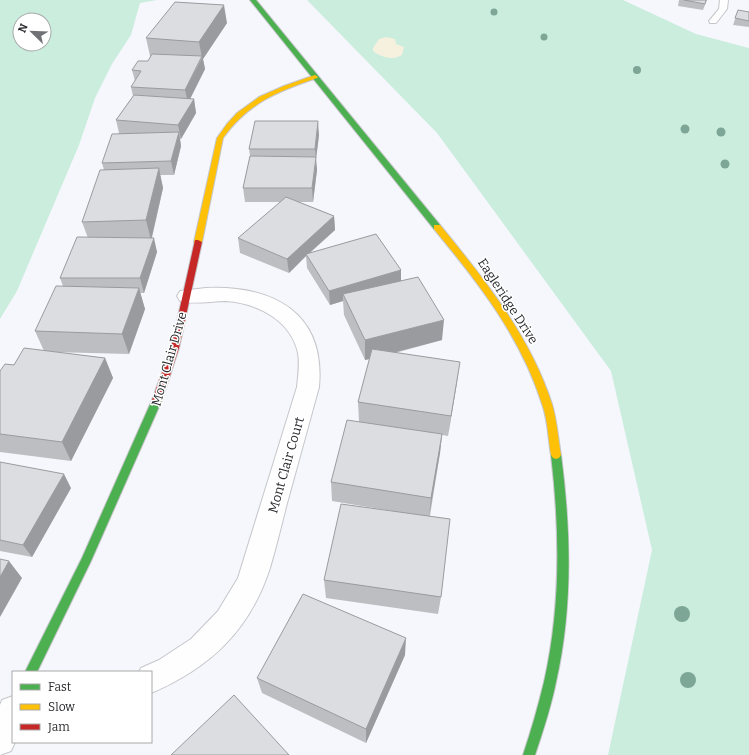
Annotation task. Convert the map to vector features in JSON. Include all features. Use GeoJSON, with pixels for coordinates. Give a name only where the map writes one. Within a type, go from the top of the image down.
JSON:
{"type":"FeatureCollection","features":[{"type":"Feature","properties":{"kind":"main road","name":"Eagleridge Drive"},"geometry":{"type":"LineString","coordinates":[[253,0],[480,278],[510,324],[528,357],[546,399],[561,481],[566,562],[560,640],[546,704],[529,755]]}},
{"type":"Feature","properties":{"kind":"main road","name":"Mont Clair Drive"},"geometry":{"type":"LineString","coordinates":[[31,671],[86,561],[155,407],[174,348],[187,296],[217,149],[225,128],[242,110],[255,101],[288,86],[315,77]]}},
{"type":"Feature","properties":{"kind":"street","name":"Mont Clair Court"},"geometry":{"type":"LineString","coordinates":[[152,678],[181,663],[204,647],[237,608],[248,590],[256,569],[308,387],[311,370],[310,355],[305,340],[298,328],[285,315],[271,306],[240,296],[222,294],[187,296]]}},
{"type":"Feature","properties":{"kind":"street"},"geometry":{"type":"LineString","coordinates":[[0,740],[12,713]]}},
{"type":"Feature","properties":{"kind":"lane"},"geometry":{"type":"LineString","coordinates":[[713,21],[723,9],[724,0]]}},
{"type":"Feature","properties":{"kind":"green space"},"geometry":{"type":"Polygon","coordinates":[[[0,0],[157,0],[140,3],[131,35],[112,64],[95,98],[79,145],[17,291],[0,319],[0,0]]]}},
{"type":"Feature","properties":{"kind":"green space"},"geometry":{"type":"Polygon","coordinates":[[[307,0],[623,0],[696,34],[749,48],[749,755],[608,755],[652,550],[611,371],[437,133],[307,0]]]}},
{"type":"Feature","properties":{"kind":"sand"},"geometry":{"type":"Polygon","coordinates":[[[386,37],[395,39],[396,44],[404,47],[402,55],[395,58],[387,58],[373,51],[373,48],[379,39],[386,37]]]}},
{"type":"Feature","properties":{"kind":"building"},"geometry":{"type":"Polygon","coordinates":[[[684,0],[706,0],[705,4],[684,0]]]}},
{"type":"Feature","properties":{"kind":"building"},"geometry":{"type":"Polygon","coordinates":[[[175,2],[224,5],[199,42],[146,38],[175,2]]]}},
{"type":"Feature","properties":{"kind":"building"},"geometry":{"type":"Polygon","coordinates":[[[738,10],[749,12],[749,21],[735,18],[738,10]]]}},
{"type":"Feature","properties":{"kind":"building"},"geometry":{"type":"Polygon","coordinates":[[[152,54],[202,56],[185,90],[131,87],[141,71],[132,70],[138,61],[148,61],[152,54]]]}},
{"type":"Feature","properties":{"kind":"building"},"geometry":{"type":"Polygon","coordinates":[[[134,95],[194,99],[178,125],[116,120],[134,95]]]}},
{"type":"Feature","properties":{"kind":"building"},"geometry":{"type":"Polygon","coordinates":[[[255,121],[318,121],[315,149],[249,149],[255,121]]]}},
{"type":"Feature","properties":{"kind":"building"},"geometry":{"type":"Polygon","coordinates":[[[179,132],[171,161],[102,163],[112,134],[179,132]]]}},
{"type":"Feature","properties":{"kind":"building"},"geometry":{"type":"Polygon","coordinates":[[[250,156],[316,157],[312,188],[243,188],[250,156]]]}},
{"type":"Feature","properties":{"kind":"building"},"geometry":{"type":"Polygon","coordinates":[[[159,168],[146,220],[82,222],[100,170],[159,168]]]}},
{"type":"Feature","properties":{"kind":"building"},"geometry":{"type":"Polygon","coordinates":[[[286,197],[334,216],[287,259],[238,238],[286,197]]]}},
{"type":"Feature","properties":{"kind":"building"},"geometry":{"type":"Polygon","coordinates":[[[376,234],[401,270],[329,291],[306,254],[376,234]]]}},
{"type":"Feature","properties":{"kind":"building"},"geometry":{"type":"Polygon","coordinates":[[[77,237],[154,238],[140,278],[60,278],[77,237]]]}},
{"type":"Feature","properties":{"kind":"building"},"geometry":{"type":"Polygon","coordinates":[[[418,277],[444,320],[365,340],[343,294],[418,277]]]}},
{"type":"Feature","properties":{"kind":"building"},"geometry":{"type":"Polygon","coordinates":[[[56,286],[139,288],[122,334],[35,331],[56,286]]]}},
{"type":"Feature","properties":{"kind":"building"},"geometry":{"type":"Polygon","coordinates":[[[24,348],[105,358],[62,442],[0,434],[0,371],[5,364],[14,365],[24,348]]]}},
{"type":"Feature","properties":{"kind":"building"},"geometry":{"type":"Polygon","coordinates":[[[372,349],[460,362],[451,416],[358,402],[372,349]]]}},
{"type":"Feature","properties":{"kind":"building"},"geometry":{"type":"Polygon","coordinates":[[[347,420],[442,434],[431,498],[331,482],[347,420]]]}},
{"type":"Feature","properties":{"kind":"building"},"geometry":{"type":"Polygon","coordinates":[[[0,462],[64,474],[23,545],[0,540],[0,462]]]}},
{"type":"Feature","properties":{"kind":"building"},"geometry":{"type":"Polygon","coordinates":[[[341,504],[450,519],[441,597],[324,580],[341,504]]]}},
{"type":"Feature","properties":{"kind":"building"},"geometry":{"type":"Polygon","coordinates":[[[0,559],[9,561],[0,577],[0,559]]]}},
{"type":"Feature","properties":{"kind":"building"},"geometry":{"type":"Polygon","coordinates":[[[303,594],[406,638],[366,729],[257,678],[303,594]]]}},
{"type":"Feature","properties":{"kind":"building"},"geometry":{"type":"Polygon","coordinates":[[[234,695],[289,755],[171,755],[234,695]]]}},
{"type":"Feature","properties":{"kind":"traffic: fast"},"geometry":{"type":"LineString","coordinates":[[253,0],[437,227]]}},
{"type":"Feature","properties":{"kind":"traffic: fast"},"geometry":{"type":"LineString","coordinates":[[31,671],[86,561],[157,400]]}},
{"type":"Feature","properties":{"kind":"traffic: fast"},"geometry":{"type":"LineString","coordinates":[[529,755],[541,718],[550,681],[562,606],[564,569],[563,531],[561,493],[556,455]]}},
{"type":"Feature","properties":{"kind":"traffic: slow"},"geometry":{"type":"LineString","coordinates":[[198,242],[220,138],[229,125],[261,98],[273,92],[315,77]]}},
{"type":"Feature","properties":{"kind":"traffic: slow"},"geometry":{"type":"LineString","coordinates":[[437,227],[486,289],[515,333],[538,379],[547,404],[556,455]]}},
{"type":"Feature","properties":{"kind":"traffic: jam"},"geometry":{"type":"LineString","coordinates":[[157,400],[175,348],[198,242]]}}]}
